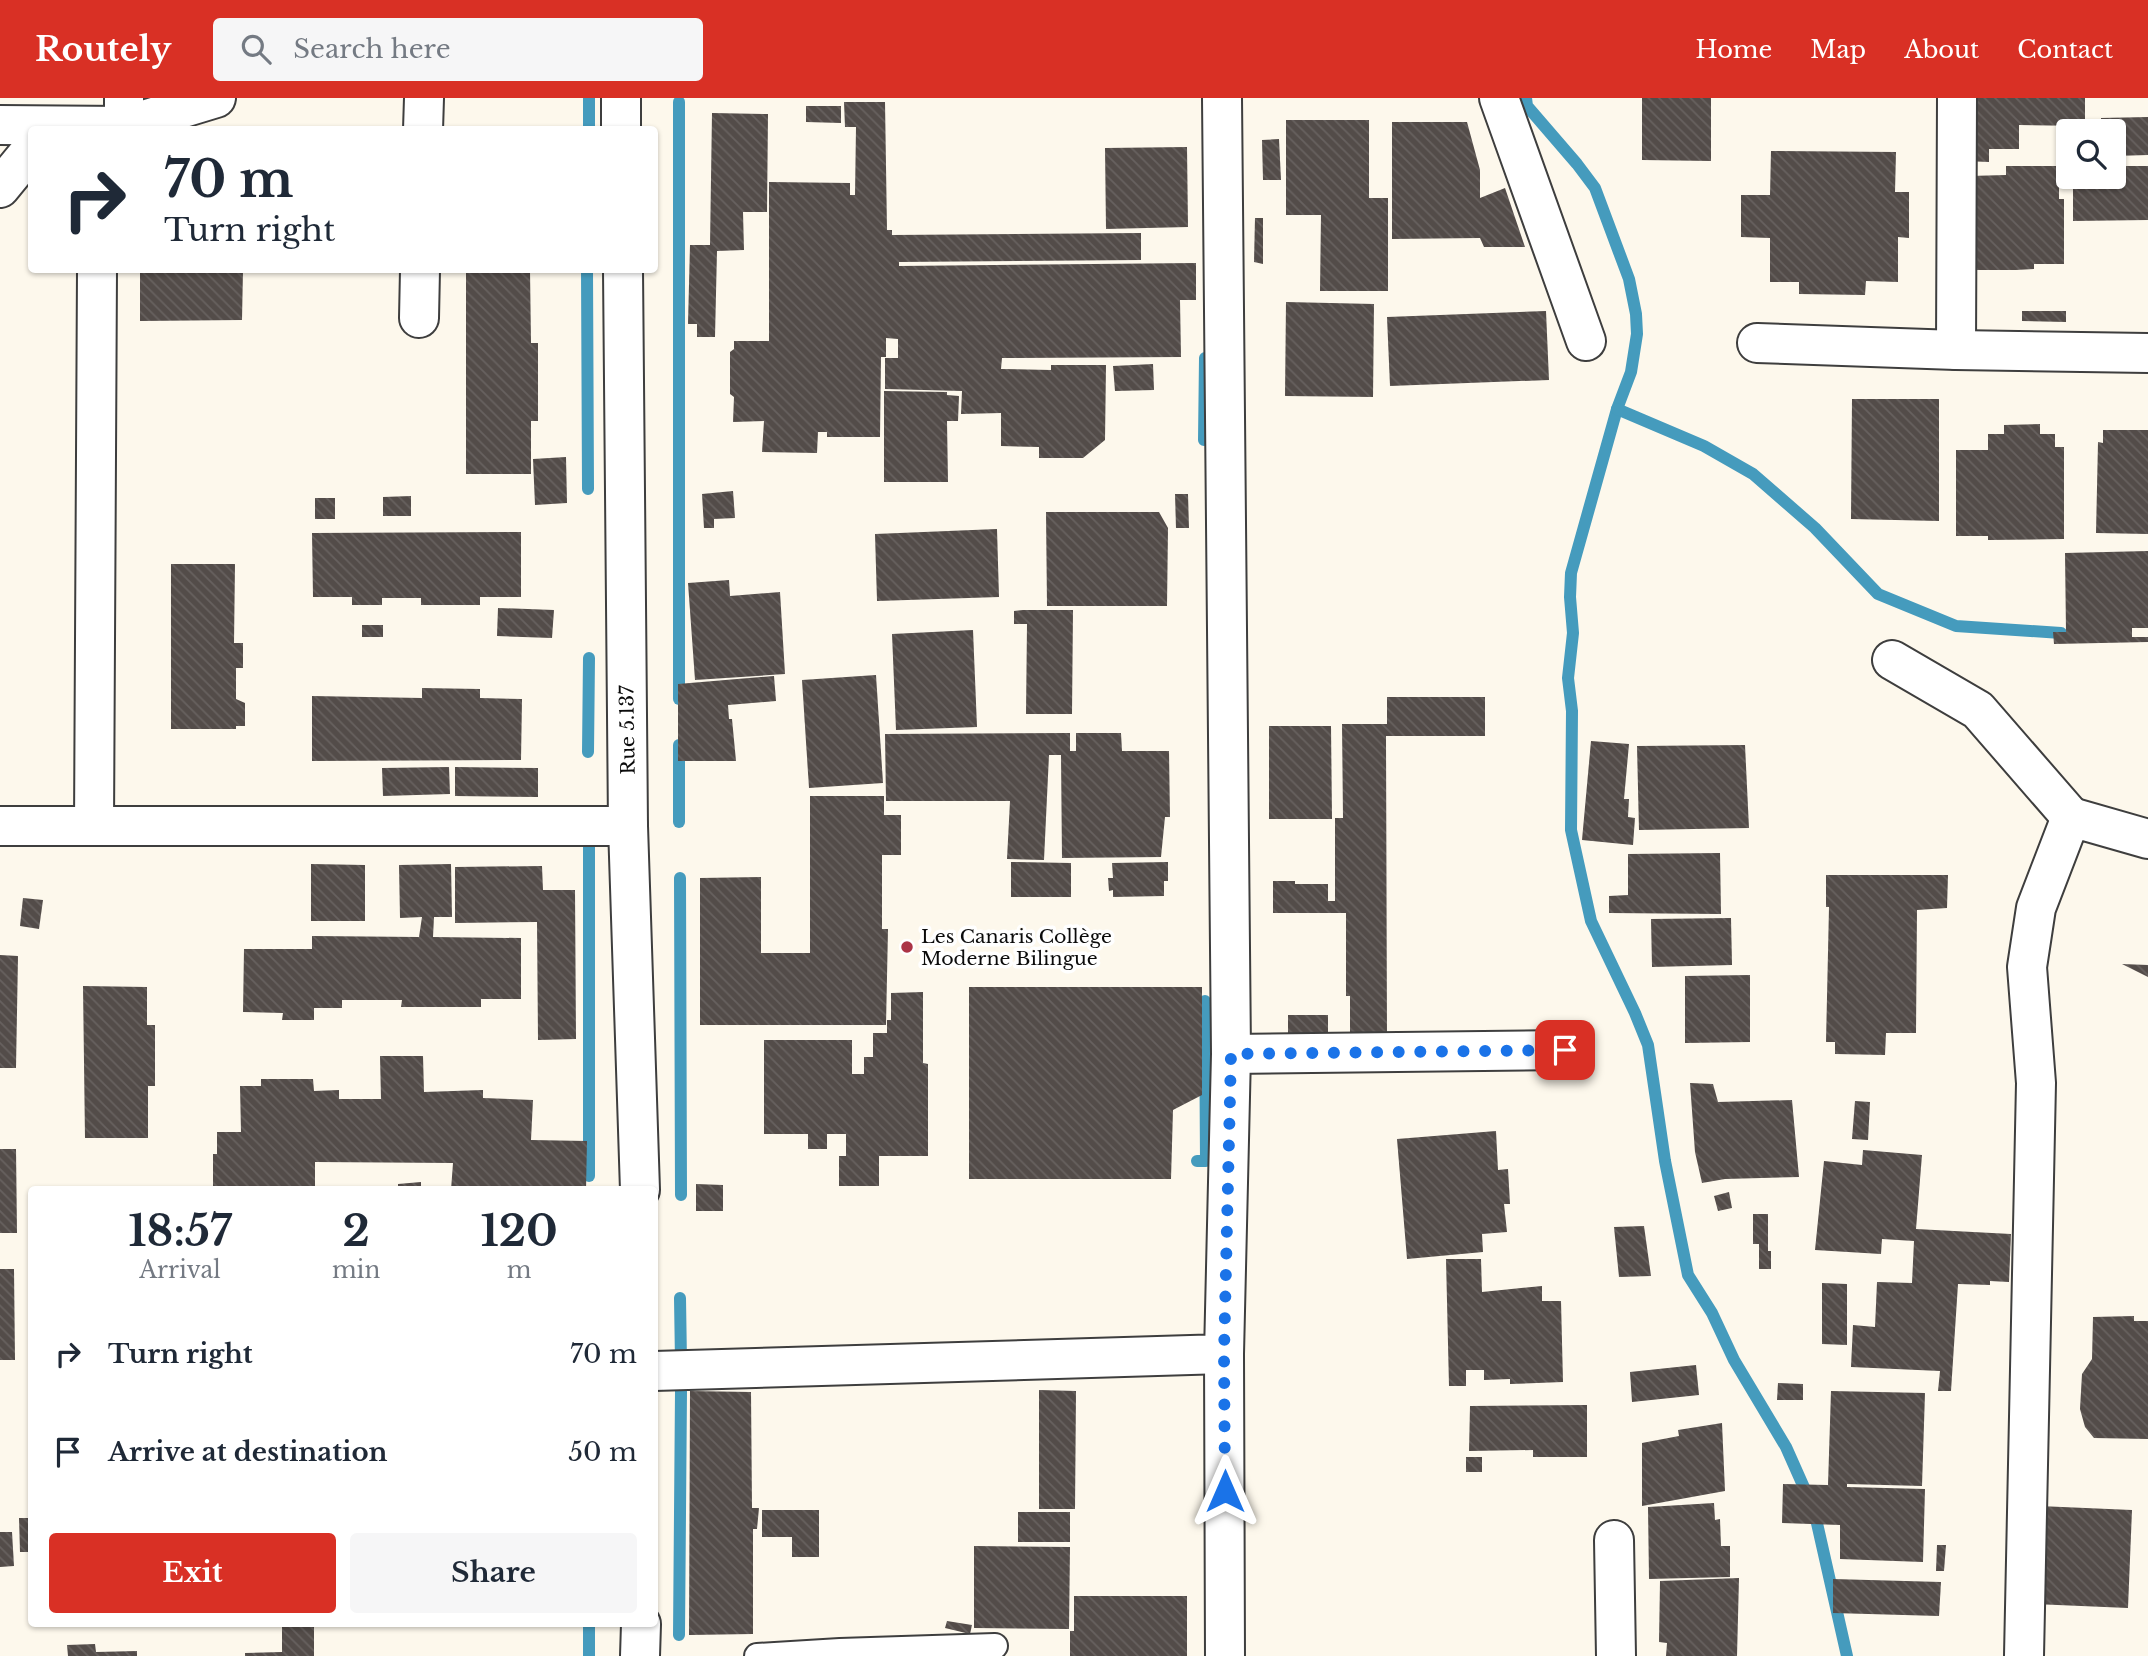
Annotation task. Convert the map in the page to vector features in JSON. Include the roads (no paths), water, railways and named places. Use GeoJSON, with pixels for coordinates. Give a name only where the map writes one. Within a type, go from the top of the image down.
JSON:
{"type":"FeatureCollection","features":[{"type":"Feature","properties":{"kind":"street"},"geometry":{"type":"LineString","coordinates":[[82,126],[216,98]]}},
{"type":"Feature","properties":{"kind":"street"},"geometry":{"type":"LineString","coordinates":[[423,126],[424,98]]}},
{"type":"Feature","properties":{"kind":"street"},"geometry":{"type":"LineString","coordinates":[[621,98],[621,126]]}},
{"type":"Feature","properties":{"kind":"street"},"geometry":{"type":"LineString","coordinates":[[1222,98],[1231,1054],[1224,1354],[1226,1656]]}},
{"type":"Feature","properties":{"kind":"street"},"geometry":{"type":"LineString","coordinates":[[1499,98],[1586,341]]}},
{"type":"Feature","properties":{"kind":"street"},"geometry":{"type":"LineString","coordinates":[[1955,350],[1957,98]]}},
{"type":"Feature","properties":{"kind":"street"},"geometry":{"type":"LineString","coordinates":[[0,124],[28,131]]}},
{"type":"Feature","properties":{"kind":"street"},"geometry":{"type":"LineString","coordinates":[[0,188],[28,153]]}},
{"type":"Feature","properties":{"kind":"street"},"geometry":{"type":"LineString","coordinates":[[94,826],[97,273]]}},
{"type":"Feature","properties":{"kind":"street"},"geometry":{"type":"LineString","coordinates":[[419,318],[420,273]]}},
{"type":"Feature","properties":{"kind":"street","name":"Rue 5.137"},"geometry":{"type":"LineString","coordinates":[[622,273],[628,826],[640,1186]]}},
{"type":"Feature","properties":{"kind":"street"},"geometry":{"type":"LineString","coordinates":[[1757,343],[2148,353]]}},
{"type":"Feature","properties":{"kind":"street"},"geometry":{"type":"LineString","coordinates":[[1892,660],[1978,710],[2071,817],[2148,839]]}},
{"type":"Feature","properties":{"kind":"street"},"geometry":{"type":"LineString","coordinates":[[2024,1656],[2036,1083],[2027,967],[2036,908],[2071,817]]}},
{"type":"Feature","properties":{"kind":"street"},"geometry":{"type":"LineString","coordinates":[[0,826],[628,826]]}},
{"type":"Feature","properties":{"kind":"street"},"geometry":{"type":"LineString","coordinates":[[1231,1054],[1565,1050]]}},
{"type":"Feature","properties":{"kind":"street"},"geometry":{"type":"LineString","coordinates":[[658,1371],[1224,1354]]}},
{"type":"Feature","properties":{"kind":"street"},"geometry":{"type":"LineString","coordinates":[[1614,1540],[1616,1656]]}},
{"type":"Feature","properties":{"kind":"street"},"geometry":{"type":"LineString","coordinates":[[640,1656],[641,1627]]}},
{"type":"Feature","properties":{"kind":"lane"},"geometry":{"type":"LineString","coordinates":[[757,1656],[840,1650],[995,1646]]}},
{"type":"Feature","properties":{"kind":"waterway"},"geometry":{"type":"LineString","coordinates":[[589,98],[589,126]]}},
{"type":"Feature","properties":{"kind":"waterway"},"geometry":{"type":"LineString","coordinates":[[1526,98],[1527,106],[1595,188],[1629,279],[1636,314],[1637,334],[1631,372],[1617,409],[1571,573],[1573,633],[1568,678],[1572,711],[1571,830],[1591,921],[1648,1045],[1665,1161],[1688,1275],[1712,1313],[1734,1360],[1786,1447],[1814,1510],[1847,1656]]}},
{"type":"Feature","properties":{"kind":"waterway"},"geometry":{"type":"LineString","coordinates":[[679,102],[679,699]]}},
{"type":"Feature","properties":{"kind":"waterway"},"geometry":{"type":"LineString","coordinates":[[587,273],[588,489]]}},
{"type":"Feature","properties":{"kind":"waterway"},"geometry":{"type":"LineString","coordinates":[[1204,440],[1205,358]]}},
{"type":"Feature","properties":{"kind":"waterway"},"geometry":{"type":"LineString","coordinates":[[1617,409],[1704,446],[1753,474],[1815,528],[1878,594],[1956,626],[2061,633]]}},
{"type":"Feature","properties":{"kind":"waterway"},"geometry":{"type":"LineString","coordinates":[[588,752],[589,658]]}},
{"type":"Feature","properties":{"kind":"waterway"},"geometry":{"type":"LineString","coordinates":[[679,745],[679,822]]}},
{"type":"Feature","properties":{"kind":"waterway"},"geometry":{"type":"LineString","coordinates":[[589,831],[589,1176]]}},
{"type":"Feature","properties":{"kind":"waterway"},"geometry":{"type":"LineString","coordinates":[[680,878],[681,1195]]}},
{"type":"Feature","properties":{"kind":"waterway"},"geometry":{"type":"LineString","coordinates":[[1197,1161],[1206,1161],[1205,1001]]}},
{"type":"Feature","properties":{"kind":"waterway"},"geometry":{"type":"LineString","coordinates":[[680,1298],[681,1362]]}},
{"type":"Feature","properties":{"kind":"waterway"},"geometry":{"type":"LineString","coordinates":[[679,1635],[681,1391]]}},
{"type":"Feature","properties":{"kind":"waterway"},"geometry":{"type":"LineString","coordinates":[[589,1627],[589,1656]]}},
{"type":"Feature","properties":{"kind":"place","name":"Les Canaris Collège Moderne Bilingue"},"geometry":{"type":"Point","coordinates":[907,947]}}]}
